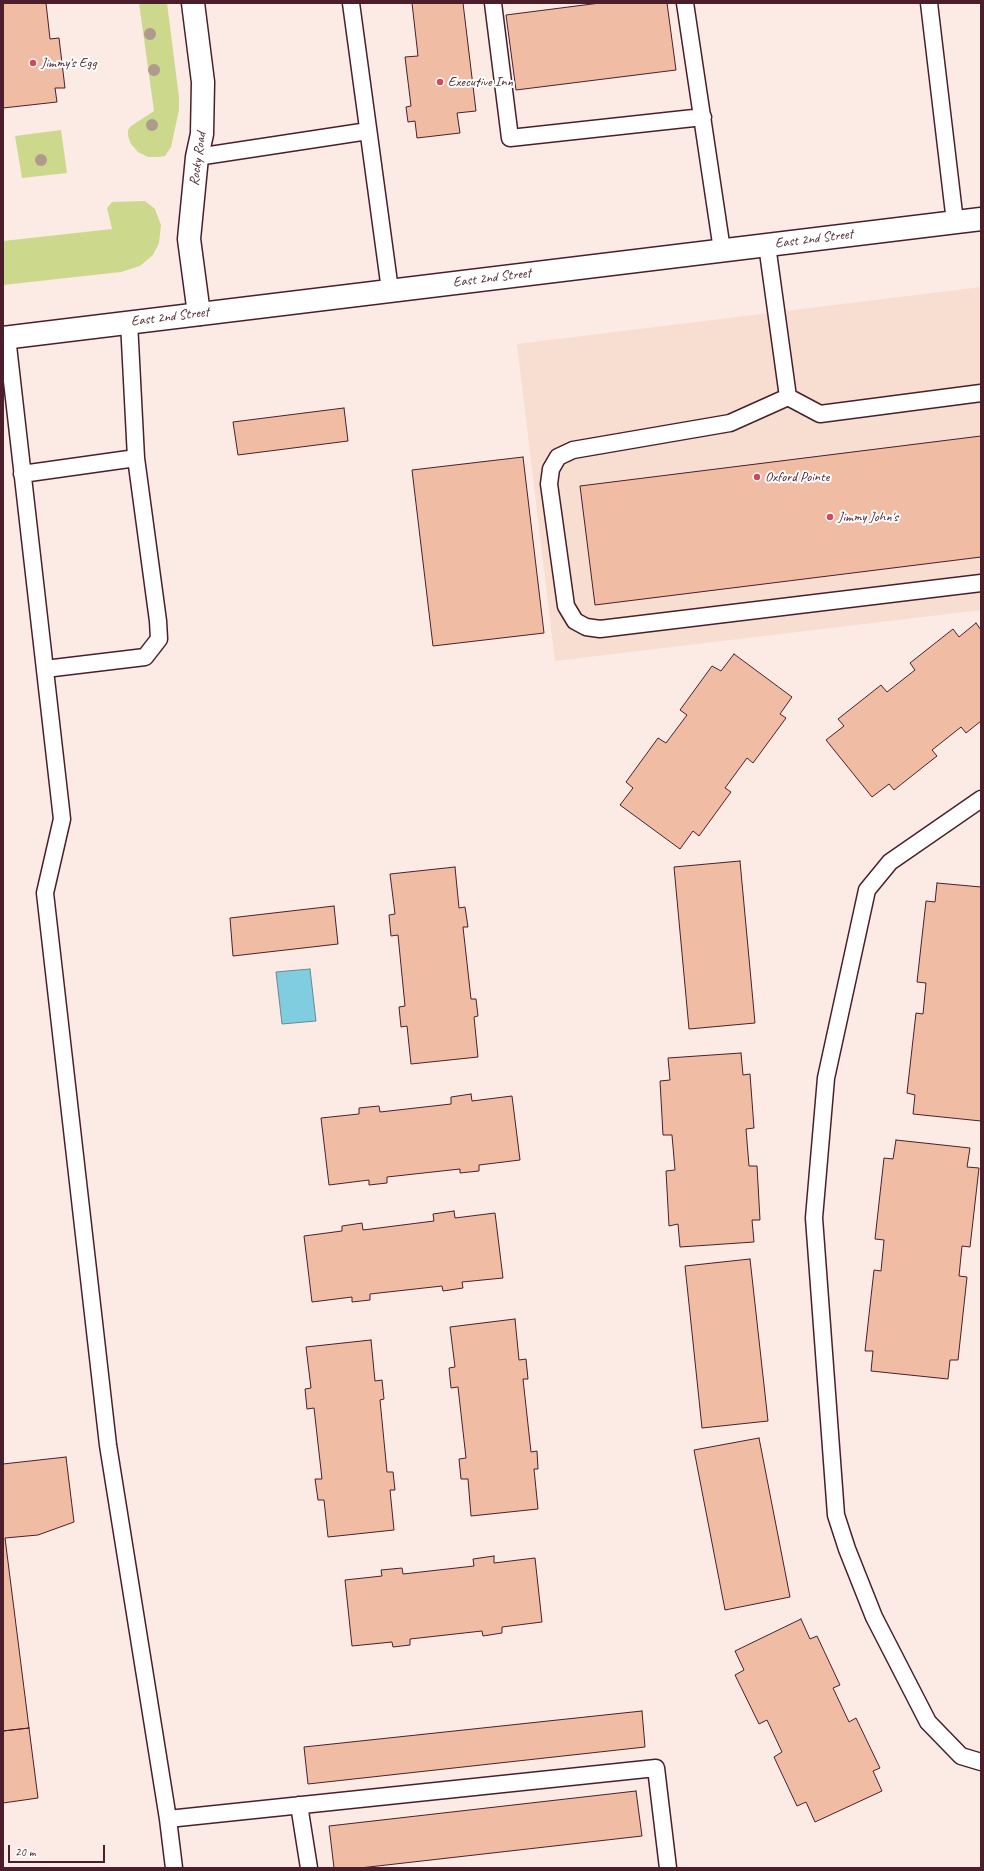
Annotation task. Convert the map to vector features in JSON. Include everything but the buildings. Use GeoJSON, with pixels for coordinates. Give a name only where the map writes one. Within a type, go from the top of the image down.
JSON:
{"type":"FeatureCollection","features":[{"type":"Feature","properties":{"kind":"main road","name":"Rocky Road"},"geometry":{"type":"LineString","coordinates":[[193,3],[204,82],[202,134],[197,157],[189,238],[199,314]]}},
{"type":"Feature","properties":{"kind":"main road","name":"East 2nd Street"},"geometry":{"type":"LineString","coordinates":[[5,338],[981,219]]}},
{"type":"Feature","properties":{"kind":"lane"},"geometry":{"type":"LineString","coordinates":[[351,3],[390,290]]}},
{"type":"Feature","properties":{"kind":"lane"},"geometry":{"type":"LineString","coordinates":[[494,3],[510,138],[703,117]]}},
{"type":"Feature","properties":{"kind":"lane"},"geometry":{"type":"LineString","coordinates":[[686,3],[722,250]]}},
{"type":"Feature","properties":{"kind":"lane"},"geometry":{"type":"LineString","coordinates":[[930,3],[955,222]]}},
{"type":"Feature","properties":{"kind":"lane"},"geometry":{"type":"LineString","coordinates":[[197,157],[368,131]]}},
{"type":"Feature","properties":{"kind":"lane"},"geometry":{"type":"LineString","coordinates":[[767,245],[788,396]]}},
{"type":"Feature","properties":{"kind":"lane"},"geometry":{"type":"LineString","coordinates":[[44,669],[145,657],[159,639],[158,621],[136,458],[129,322]]}},
{"type":"Feature","properties":{"kind":"lane"},"geometry":{"type":"LineString","coordinates":[[5,338],[62,819],[45,893],[108,1445],[168,1819],[174,1868]]}},
{"type":"Feature","properties":{"kind":"lane"},"geometry":{"type":"LineString","coordinates":[[788,396],[820,414],[981,393]]}},
{"type":"Feature","properties":{"kind":"lane"},"geometry":{"type":"LineString","coordinates":[[788,396],[730,423],[573,450],[558,457],[551,469],[550,484],[566,606],[575,621],[586,627],[600,629],[981,583]]}},
{"type":"Feature","properties":{"kind":"lane"},"geometry":{"type":"LineString","coordinates":[[22,474],[136,458]]}},
{"type":"Feature","properties":{"kind":"lane"},"geometry":{"type":"LineString","coordinates":[[981,799],[890,862],[868,890],[826,1078],[814,1218],[836,1515],[847,1549],[874,1617],[928,1722],[961,1756],[981,1762]]}},
{"type":"Feature","properties":{"kind":"lane"},"geometry":{"type":"LineString","coordinates":[[168,1819],[656,1768],[668,1868]]}},
{"type":"Feature","properties":{"kind":"lane"},"geometry":{"type":"LineString","coordinates":[[299,1805],[309,1868]]}},
{"type":"Feature","properties":{"kind":"shaded area","name":"Oxford Pointe"},"geometry":{"type":"Polygon","coordinates":[[[981,287],[981,610],[555,661],[517,344],[981,287]]]}},
{"type":"Feature","properties":{"kind":"green space"},"geometry":{"type":"Polygon","coordinates":[[[139,3],[167,3],[179,97],[179,110],[171,147],[165,156],[148,157],[138,152],[131,144],[128,136],[128,130],[131,126],[154,111],[139,3]]]}},
{"type":"Feature","properties":{"kind":"green space"},"geometry":{"type":"Polygon","coordinates":[[[61,130],[67,173],[22,178],[15,136],[61,130]]]}},
{"type":"Feature","properties":{"kind":"green space"},"geometry":{"type":"Polygon","coordinates":[[[145,201],[155,209],[161,225],[159,243],[153,255],[140,266],[121,272],[3,285],[3,241],[112,229],[107,208],[112,202],[145,201]]]}},
{"type":"Feature","properties":{"kind":"water"},"geometry":{"type":"Polygon","coordinates":[[[310,969],[316,1021],[282,1024],[276,972],[310,969]]]}},
{"type":"Feature","properties":{"kind":"place","name":"Jimmy's Egg"},"geometry":{"type":"Point","coordinates":[33,63]}},
{"type":"Feature","properties":{"kind":"place","name":"Executive Inn"},"geometry":{"type":"Point","coordinates":[440,82]}},
{"type":"Feature","properties":{"kind":"place","name":"Oxford Pointe"},"geometry":{"type":"Point","coordinates":[757,477]}},
{"type":"Feature","properties":{"kind":"place","name":"Jimmy John's"},"geometry":{"type":"Point","coordinates":[830,517]}}]}
